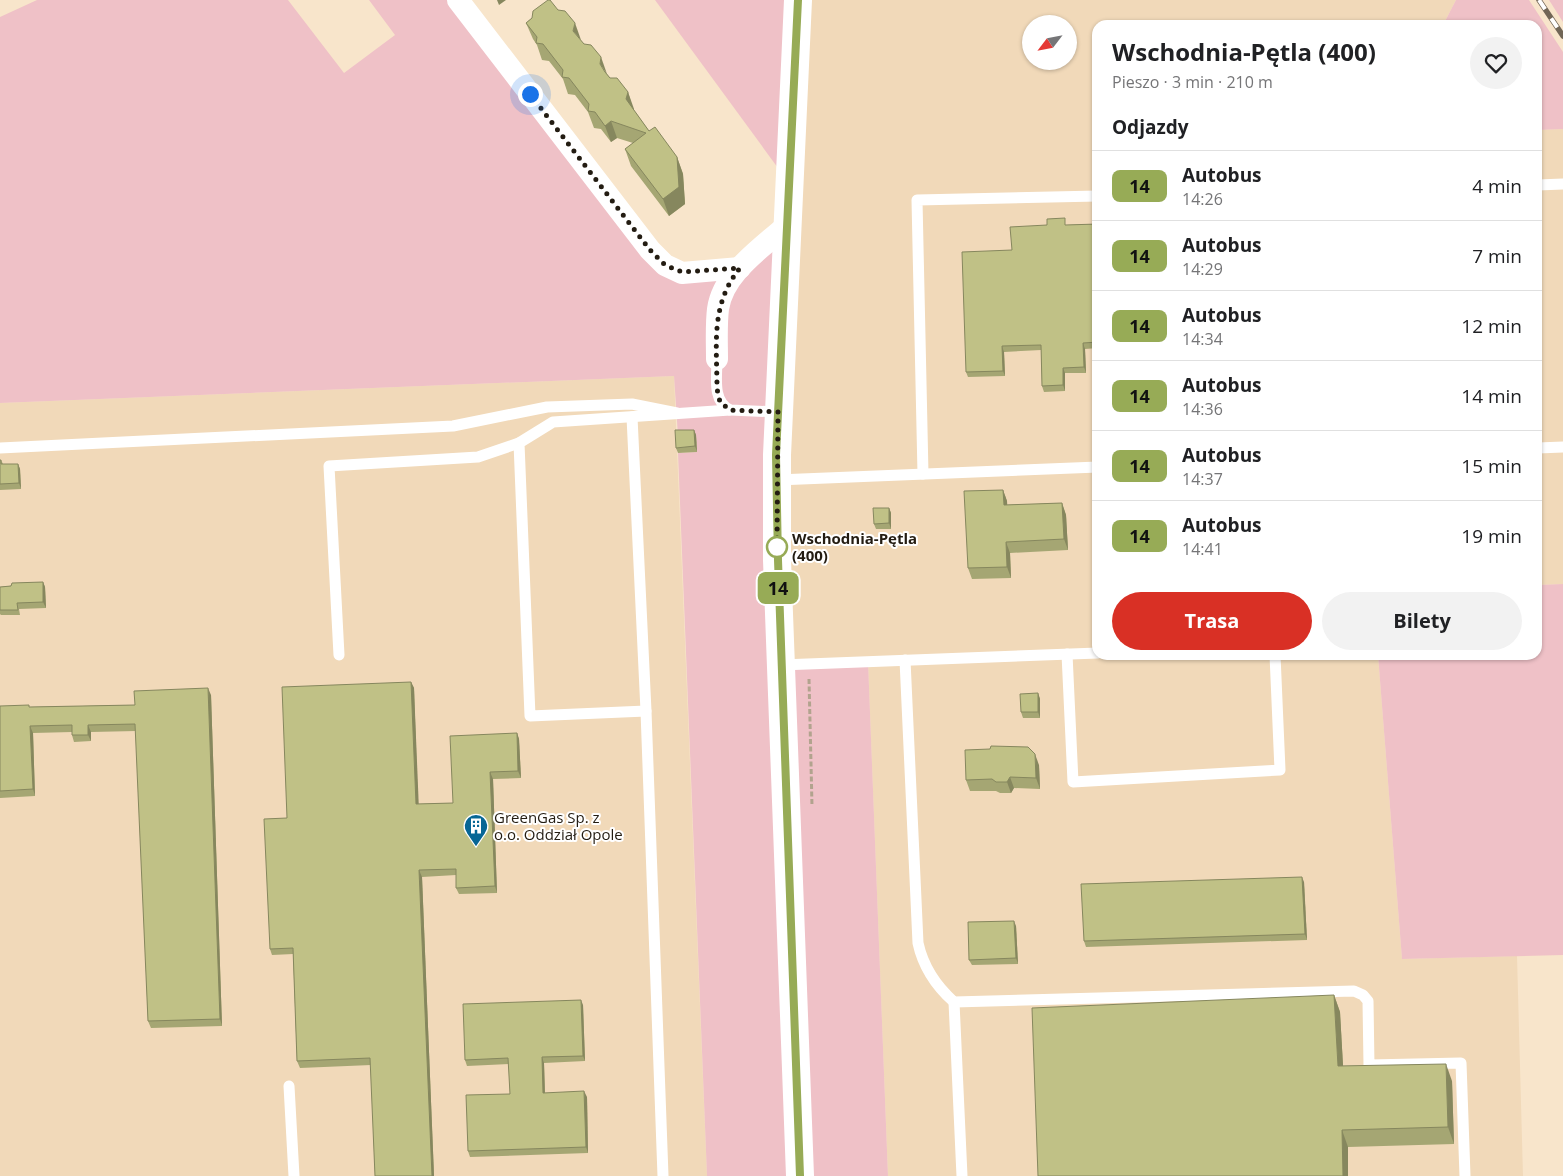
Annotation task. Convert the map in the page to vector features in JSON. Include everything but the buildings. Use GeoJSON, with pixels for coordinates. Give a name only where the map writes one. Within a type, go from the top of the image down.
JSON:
{"type":"FeatureCollection","features":[{"type":"Feature","properties":{"kind":"street"},"geometry":{"type":"LineString","coordinates":[[458,0],[650,250],[665,265],[682,272],[740,268]]}},
{"type":"Feature","properties":{"kind":"street"},"geometry":{"type":"LineString","coordinates":[[798,0],[778,412],[777,480],[781,665],[800,1176]]}},
{"type":"Feature","properties":{"kind":"street"},"geometry":{"type":"LineString","coordinates":[[717,360],[718,308],[724,290],[740,268],[787,226]]}},
{"type":"Feature","properties":{"kind":"lane"},"geometry":{"type":"LineString","coordinates":[[1542,184],[1563,184]]}},
{"type":"Feature","properties":{"kind":"lane"},"geometry":{"type":"LineString","coordinates":[[923,474],[916,200],[1092,196]]}},
{"type":"Feature","properties":{"kind":"lane"},"geometry":{"type":"LineString","coordinates":[[717,360],[718,397],[722,405],[730,410]]}},
{"type":"Feature","properties":{"kind":"lane"},"geometry":{"type":"LineString","coordinates":[[0,448],[453,426],[547,407],[632,404],[677,413]]}},
{"type":"Feature","properties":{"kind":"lane"},"geometry":{"type":"LineString","coordinates":[[339,655],[329,466],[478,457],[519,443],[553,422],[730,410],[778,412]]}},
{"type":"Feature","properties":{"kind":"lane"},"geometry":{"type":"LineString","coordinates":[[632,417],[646,711],[663,1176]]}},
{"type":"Feature","properties":{"kind":"lane"},"geometry":{"type":"LineString","coordinates":[[519,443],[530,716],[646,711]]}},
{"type":"Feature","properties":{"kind":"lane"},"geometry":{"type":"LineString","coordinates":[[1542,448],[1563,447]]}},
{"type":"Feature","properties":{"kind":"lane"},"geometry":{"type":"LineString","coordinates":[[777,480],[1092,467]]}},
{"type":"Feature","properties":{"kind":"lane"},"geometry":{"type":"LineString","coordinates":[[781,665],[1092,653]]}},
{"type":"Feature","properties":{"kind":"lane"},"geometry":{"type":"LineString","coordinates":[[1067,654],[1073,782],[1280,770],[1275,660]]}},
{"type":"Feature","properties":{"kind":"lane"},"geometry":{"type":"LineString","coordinates":[[905,660],[918,942],[921,956],[928,971],[954,1002],[962,1176]]}},
{"type":"Feature","properties":{"kind":"lane"},"geometry":{"type":"LineString","coordinates":[[954,1002],[1354,991],[1363,995],[1368,1001],[1369,1065],[1461,1064],[1465,1176]]}},
{"type":"Feature","properties":{"kind":"lane"},"geometry":{"type":"LineString","coordinates":[[289,1086],[294,1176]]}},
{"type":"Feature","properties":{"kind":"shaded area"},"geometry":{"type":"Polygon","coordinates":[[[37,0],[288,0],[344,73],[395,35],[369,0],[458,0],[665,265],[740,268],[787,225],[781,664],[868,661],[888,1176],[707,1176],[678,453],[697,452],[696,436],[678,436],[674,376],[0,403],[0,17],[37,0]]]}},
{"type":"Feature","properties":{"kind":"shaded area"},"geometry":{"type":"Polygon","coordinates":[[[655,0],[798,0],[789,183],[655,0]]]}},
{"type":"Feature","properties":{"kind":"shaded area"},"geometry":{"type":"Polygon","coordinates":[[[798,0],[1456,0],[1446,20],[1092,20],[1092,660],[1378,660],[1402,959],[1517,956],[1523,1176],[888,1176],[868,662],[781,665],[798,0]]]}},
{"type":"Feature","properties":{"kind":"shaded area"},"geometry":{"type":"Polygon","coordinates":[[[1456,0],[1529,0],[1563,52],[1563,129],[1542,130],[1542,20],[1446,20],[1456,0]]]}},
{"type":"Feature","properties":{"kind":"shaded area"},"geometry":{"type":"Polygon","coordinates":[[[1549,0],[1563,0],[1563,22],[1549,0]]]}},
{"type":"Feature","properties":{"kind":"shaded area"},"geometry":{"type":"Polygon","coordinates":[[[1563,129],[1563,584],[1542,585],[1542,130],[1563,129]]]}},
{"type":"Feature","properties":{"kind":"shaded area"},"geometry":{"type":"Polygon","coordinates":[[[674,376],[707,1176],[0,1176],[0,403],[674,376]]]}},
{"type":"Feature","properties":{"kind":"shaded area"},"geometry":{"type":"Polygon","coordinates":[[[1563,584],[1563,955],[1402,959],[1378,660],[1542,660],[1542,585],[1563,584]]]}},
{"type":"Feature","properties":{"kind":"railway"},"geometry":{"type":"LineString","coordinates":[[1539,0],[1563,36]]}},
{"type":"Feature","properties":{"kind":"bus line","name":"14"},"geometry":{"type":"LineString","coordinates":[[798,0],[781,317],[776,455],[800,1176]]}},
{"type":"Feature","properties":{"kind":"place","name":"Wschodnia-Pętla (400)"},"geometry":{"type":"Point","coordinates":[777,547]}},
{"type":"Feature","properties":{"kind":"place","name":"GreenGas Sp. z o.o. Oddział Opole"},"geometry":{"type":"Point","coordinates":[476,847]}},
{"type":"Feature","properties":{"kind":"route"},"geometry":{"type":"LineString","coordinates":[[530,94],[650,250],[665,265],[682,272],[740,268],[724,290],[718,308],[718,397],[724,407],[730,410],[778,412],[776,455],[777,547]]}}]}
